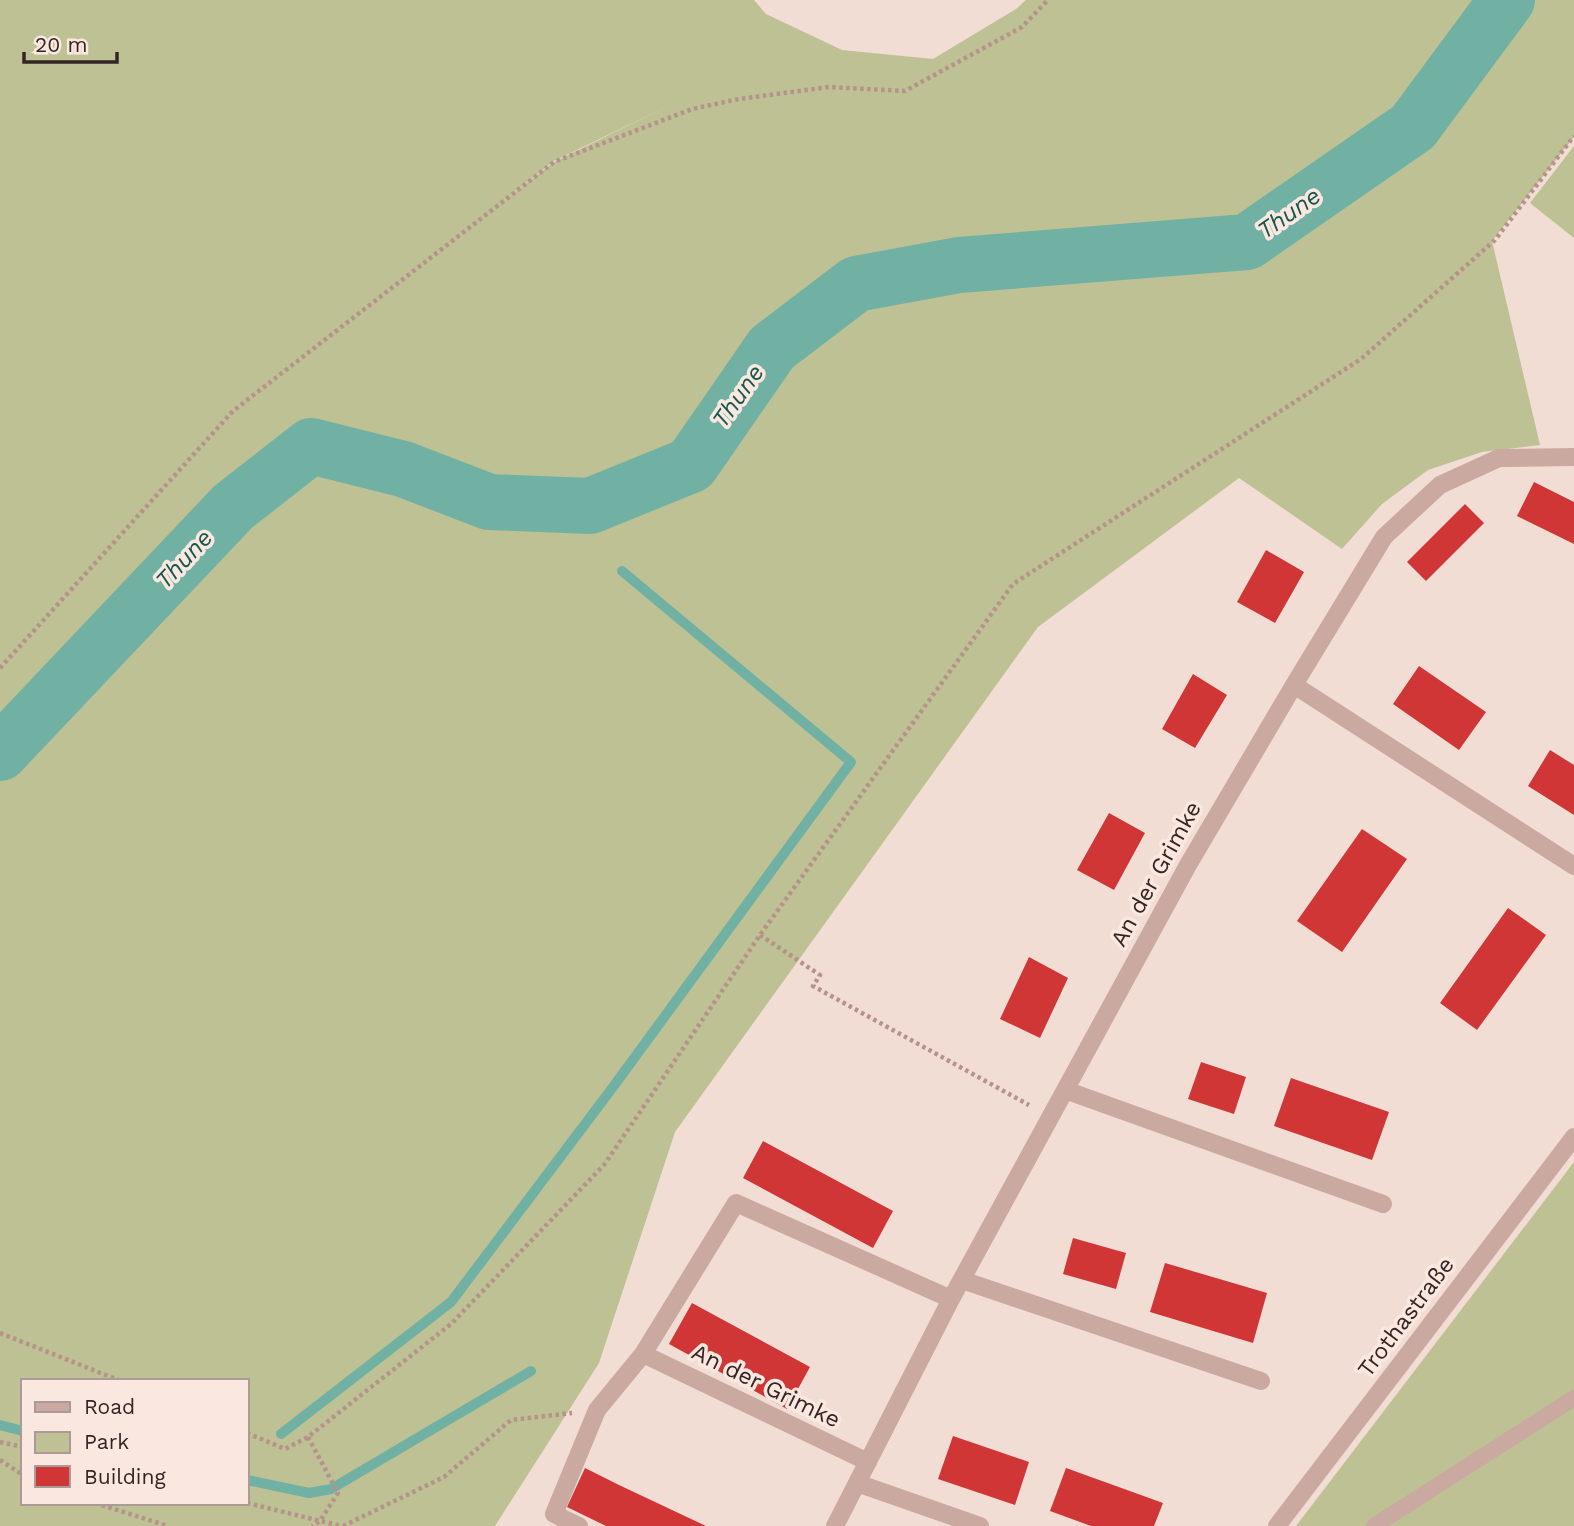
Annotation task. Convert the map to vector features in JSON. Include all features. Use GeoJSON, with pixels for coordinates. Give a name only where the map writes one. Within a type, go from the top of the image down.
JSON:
{"type":"FeatureCollection","features":[{"type":"Feature","properties":{"kind":"street","name":"An der Grimke"},"geometry":{"type":"LineString","coordinates":[[835,1526],[951,1299],[1188,865],[1384,537],[1440,485],[1499,458],[1574,457]]}},
{"type":"Feature","properties":{"kind":"street"},"geometry":{"type":"LineString","coordinates":[[1294,685],[1574,866]]}},
{"type":"Feature","properties":{"kind":"street"},"geometry":{"type":"LineString","coordinates":[[1065,1090],[1382,1204]]}},
{"type":"Feature","properties":{"kind":"street","name":"Trothastraße"},"geometry":{"type":"LineString","coordinates":[[1277,1526],[1574,1137]]}},
{"type":"Feature","properties":{"kind":"street"},"geometry":{"type":"LineString","coordinates":[[579,1526],[555,1514],[597,1410],[643,1354],[736,1203],[951,1299]]}},
{"type":"Feature","properties":{"kind":"street"},"geometry":{"type":"LineString","coordinates":[[962,1280],[1261,1381]]}},
{"type":"Feature","properties":{"kind":"street","name":"An der Grimke"},"geometry":{"type":"LineString","coordinates":[[643,1354],[868,1462]]}},
{"type":"Feature","properties":{"kind":"street"},"geometry":{"type":"LineString","coordinates":[[858,1483],[980,1526]]}},
{"type":"Feature","properties":{"kind":"lane"},"geometry":{"type":"LineString","coordinates":[[1374,1526],[1574,1398]]}},
{"type":"Feature","properties":{"kind":"path"},"geometry":{"type":"LineString","coordinates":[[0,668],[233,411],[554,162],[692,109],[739,99],[829,87],[905,91],[1022,27],[1048,0]]}},
{"type":"Feature","properties":{"kind":"path"},"geometry":{"type":"LineString","coordinates":[[248,1433],[285,1449],[308,1437],[451,1324],[604,1165],[760,935],[1013,584],[1361,359],[1495,240],[1574,136]]}},
{"type":"Feature","properties":{"kind":"path"},"geometry":{"type":"LineString","coordinates":[[760,935],[820,975],[813,986],[1051,1116]]}},
{"type":"Feature","properties":{"kind":"path"},"geometry":{"type":"LineString","coordinates":[[0,1333],[116,1379]]}},
{"type":"Feature","properties":{"kind":"path"},"geometry":{"type":"LineString","coordinates":[[248,1503],[342,1526],[444,1477],[511,1420],[597,1410]]}},
{"type":"Feature","properties":{"kind":"path"},"geometry":{"type":"LineString","coordinates":[[308,1437],[338,1493],[320,1521],[312,1526]]}},
{"type":"Feature","properties":{"kind":"path"},"geometry":{"type":"LineString","coordinates":[[0,1442],[21,1447]]}},
{"type":"Feature","properties":{"kind":"path"},"geometry":{"type":"LineString","coordinates":[[0,1460],[21,1474]]}},
{"type":"Feature","properties":{"kind":"path"},"geometry":{"type":"LineString","coordinates":[[101,1505],[168,1526]]}},
{"type":"Feature","properties":{"kind":"green space"},"geometry":{"type":"Polygon","coordinates":[[[0,0],[754,0],[766,14],[842,50],[933,59],[1016,9],[1026,0],[1574,0],[1574,137],[1492,241],[1540,445],[1482,452],[1428,470],[1382,504],[1342,549],[1239,478],[1038,627],[675,1132],[599,1363],[495,1526],[0,1526],[0,0]],[[674,103],[554,161],[487,213],[554,162],[674,103]]]}},
{"type":"Feature","properties":{"kind":"green space"},"geometry":{"type":"Polygon","coordinates":[[[1574,146],[1574,238],[1530,203],[1574,146]]]}},
{"type":"Feature","properties":{"kind":"green space"},"geometry":{"type":"Polygon","coordinates":[[[1574,1162],[1574,1526],[1296,1526],[1574,1162]]]}},
{"type":"Feature","properties":{"kind":"building"},"geometry":{"type":"Polygon","coordinates":[[[1534,482],[1574,502],[1574,544],[1517,516],[1534,482]]]}},
{"type":"Feature","properties":{"kind":"building"},"geometry":{"type":"Polygon","coordinates":[[[1465,504],[1484,523],[1426,581],[1407,562],[1465,504]]]}},
{"type":"Feature","properties":{"kind":"building"},"geometry":{"type":"Polygon","coordinates":[[[1266,550],[1304,572],[1275,623],[1237,602],[1266,550]]]}},
{"type":"Feature","properties":{"kind":"building"},"geometry":{"type":"Polygon","coordinates":[[[1419,666],[1486,712],[1459,750],[1393,704],[1419,666]]]}},
{"type":"Feature","properties":{"kind":"building"},"geometry":{"type":"Polygon","coordinates":[[[1193,674],[1227,695],[1195,748],[1162,729],[1193,674]]]}},
{"type":"Feature","properties":{"kind":"building"},"geometry":{"type":"Polygon","coordinates":[[[1550,750],[1574,765],[1574,815],[1528,786],[1550,750]]]}},
{"type":"Feature","properties":{"kind":"building"},"geometry":{"type":"Polygon","coordinates":[[[1109,813],[1145,833],[1114,890],[1077,870],[1109,813]]]}},
{"type":"Feature","properties":{"kind":"building"},"geometry":{"type":"Polygon","coordinates":[[[1362,829],[1407,859],[1342,952],[1297,921],[1362,829]]]}},
{"type":"Feature","properties":{"kind":"building"},"geometry":{"type":"Polygon","coordinates":[[[1508,908],[1546,935],[1477,1030],[1440,1003],[1508,908]]]}},
{"type":"Feature","properties":{"kind":"building"},"geometry":{"type":"Polygon","coordinates":[[[1029,957],[1068,978],[1040,1038],[1000,1019],[1029,957]]]}},
{"type":"Feature","properties":{"kind":"building"},"geometry":{"type":"Polygon","coordinates":[[[1201,1062],[1246,1077],[1234,1114],[1188,1099],[1201,1062]]]}},
{"type":"Feature","properties":{"kind":"building"},"geometry":{"type":"Polygon","coordinates":[[[1291,1078],[1389,1112],[1372,1160],[1274,1126],[1291,1078]]]}},
{"type":"Feature","properties":{"kind":"building"},"geometry":{"type":"Polygon","coordinates":[[[763,1141],[893,1211],[873,1248],[743,1178],[763,1141]]]}},
{"type":"Feature","properties":{"kind":"building"},"geometry":{"type":"Polygon","coordinates":[[[1073,1238],[1126,1253],[1116,1289],[1063,1274],[1073,1238]]]}},
{"type":"Feature","properties":{"kind":"building"},"geometry":{"type":"Polygon","coordinates":[[[1165,1263],[1267,1293],[1253,1343],[1150,1312],[1165,1263]]]}},
{"type":"Feature","properties":{"kind":"building"},"geometry":{"type":"Polygon","coordinates":[[[692,1303],[810,1367],[787,1409],[669,1344],[692,1303]]]}},
{"type":"Feature","properties":{"kind":"building"},"geometry":{"type":"Polygon","coordinates":[[[953,1436],[1029,1462],[1015,1505],[938,1479],[953,1436]]]}},
{"type":"Feature","properties":{"kind":"building"},"geometry":{"type":"Polygon","coordinates":[[[585,1468],[706,1526],[606,1526],[567,1507],[585,1468]]]}},
{"type":"Feature","properties":{"kind":"building"},"geometry":{"type":"Polygon","coordinates":[[[1066,1468],[1163,1503],[1154,1526],[1091,1526],[1050,1511],[1066,1468]]]}},
{"type":"Feature","properties":{"kind":"waterway","name":"Thune"},"geometry":{"type":"LineString","coordinates":[[0,753],[233,507],[311,446],[403,469],[489,502],[590,506],[691,465],[772,348],[856,284],[959,265],[1247,242],[1413,127],[1507,0]]}},
{"type":"Feature","properties":{"kind":"waterway"},"geometry":{"type":"LineString","coordinates":[[281,1434],[451,1302],[613,1087],[851,762],[622,571]]}},
{"type":"Feature","properties":{"kind":"waterway"},"geometry":{"type":"LineString","coordinates":[[248,1480],[309,1493],[331,1489],[531,1371]]}},
{"type":"Feature","properties":{"kind":"waterway"},"geometry":{"type":"LineString","coordinates":[[0,1425],[21,1430]]}}]}
